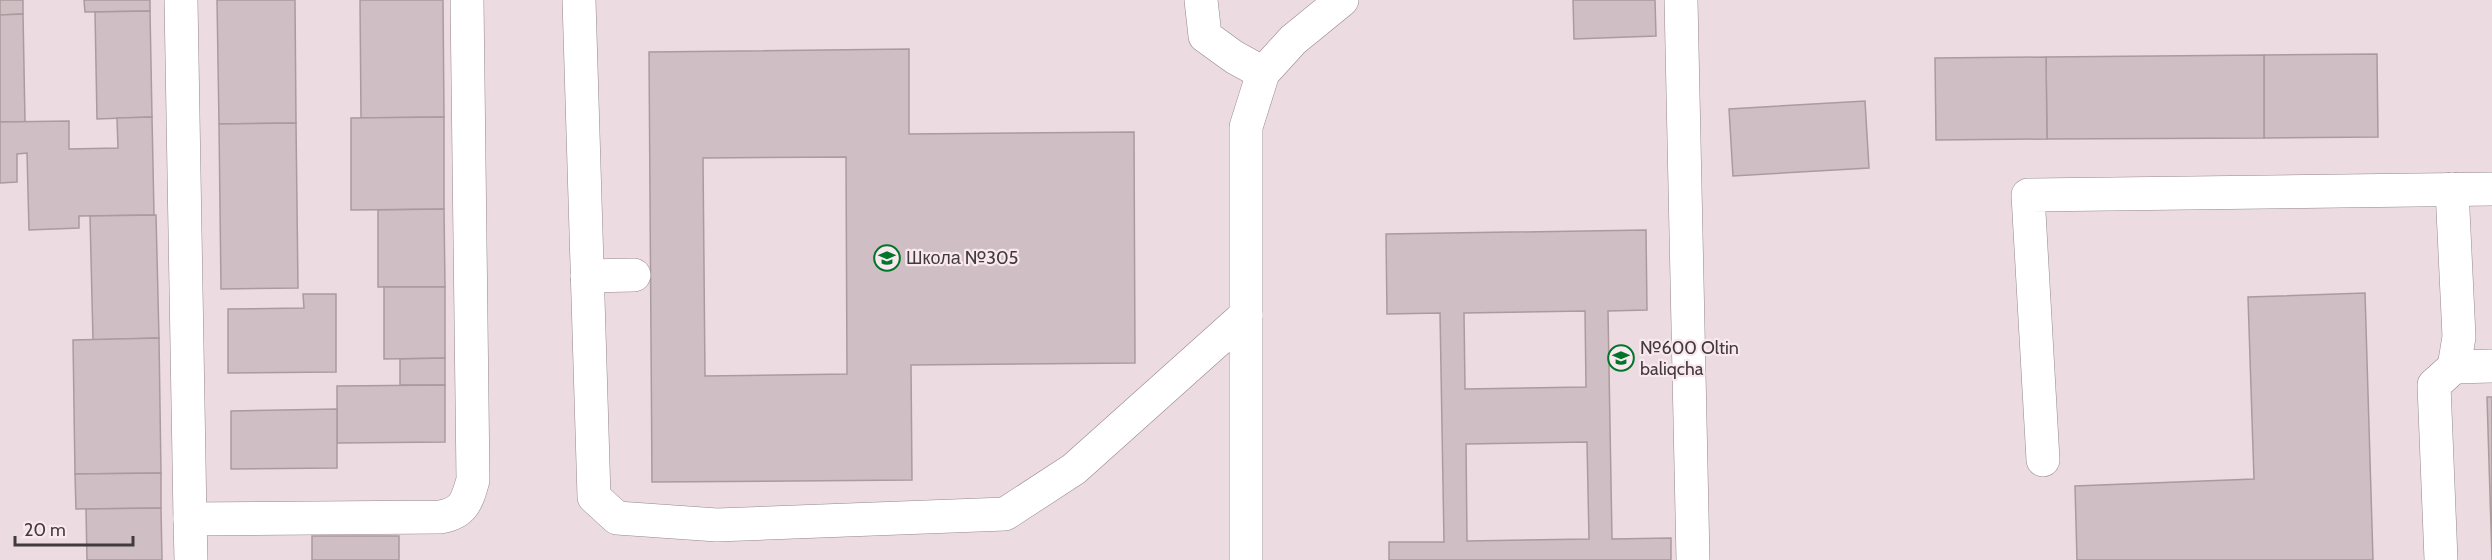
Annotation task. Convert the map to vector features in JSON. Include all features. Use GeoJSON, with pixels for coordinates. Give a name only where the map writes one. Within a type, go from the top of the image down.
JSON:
{"type":"FeatureCollection","features":[{"type":"Feature","properties":{"kind":"street"},"geometry":{"type":"LineString","coordinates":[[181,0],[191,560]]}},
{"type":"Feature","properties":{"kind":"street"},"geometry":{"type":"LineString","coordinates":[[190,519],[440,517],[454,514],[467,500],[473,480],[467,0]]}},
{"type":"Feature","properties":{"kind":"street"},"geometry":{"type":"LineString","coordinates":[[579,0],[594,497],[616,518],[717,525],[1005,514],[1074,469],[1246,315]]}},
{"type":"Feature","properties":{"kind":"street"},"geometry":{"type":"LineString","coordinates":[[1201,0],[1205,36],[1234,57],[1263,73]]}},
{"type":"Feature","properties":{"kind":"street"},"geometry":{"type":"LineString","coordinates":[[1246,560],[1246,127],[1263,73],[1293,40],[1341,0]]}},
{"type":"Feature","properties":{"kind":"street"},"geometry":{"type":"LineString","coordinates":[[1681,0],[1693,560]]}},
{"type":"Feature","properties":{"kind":"street"},"geometry":{"type":"LineString","coordinates":[[2441,560],[2434,385],[2454,367],[2459,338],[2452,189]]}},
{"type":"Feature","properties":{"kind":"street"},"geometry":{"type":"LineString","coordinates":[[2043,460],[2028,195],[2492,189]]}},
{"type":"Feature","properties":{"kind":"street"},"geometry":{"type":"LineString","coordinates":[[587,276],[634,275]]}},
{"type":"Feature","properties":{"kind":"street"},"geometry":{"type":"LineString","coordinates":[[2454,367],[2492,366]]}},
{"type":"Feature","properties":{"kind":"building"},"geometry":{"type":"Polygon","coordinates":[[[0,0],[23,0],[23,14],[0,15],[0,0]]]}},
{"type":"Feature","properties":{"kind":"building"},"geometry":{"type":"Polygon","coordinates":[[[84,0],[150,0],[150,11],[85,12],[84,0]]]}},
{"type":"Feature","properties":{"kind":"building"},"geometry":{"type":"Polygon","coordinates":[[[217,0],[295,0],[296,123],[219,124],[217,0]]]}},
{"type":"Feature","properties":{"kind":"building"},"geometry":{"type":"Polygon","coordinates":[[[360,0],[443,0],[444,117],[361,118],[360,0]]]}},
{"type":"Feature","properties":{"kind":"building"},"geometry":{"type":"Polygon","coordinates":[[[1573,0],[1655,0],[1656,36],[1574,39],[1573,0]]]}},
{"type":"Feature","properties":{"kind":"building"},"geometry":{"type":"Polygon","coordinates":[[[150,11],[152,117],[97,119],[95,12],[150,11]]]}},
{"type":"Feature","properties":{"kind":"building"},"geometry":{"type":"Polygon","coordinates":[[[23,14],[25,122],[0,122],[0,15],[23,14]]]}},
{"type":"Feature","properties":{"kind":"building"},"geometry":{"type":"Polygon","coordinates":[[[909,49],[909,134],[1134,132],[1135,363],[911,365],[912,480],[652,482],[649,52],[909,49]],[[846,157],[703,158],[705,376],[847,374],[846,157]]]}},
{"type":"Feature","properties":{"kind":"building"},"geometry":{"type":"Polygon","coordinates":[[[2377,54],[2378,137],[2264,138],[2264,55],[2377,54]]]}},
{"type":"Feature","properties":{"kind":"building"},"geometry":{"type":"Polygon","coordinates":[[[2264,55],[2264,138],[2047,139],[2046,57],[2264,55]]]}},
{"type":"Feature","properties":{"kind":"building"},"geometry":{"type":"Polygon","coordinates":[[[2046,57],[2047,139],[1936,140],[1935,58],[2046,57]]]}},
{"type":"Feature","properties":{"kind":"building"},"geometry":{"type":"Polygon","coordinates":[[[1865,101],[1869,168],[1733,176],[1729,109],[1865,101]]]}},
{"type":"Feature","properties":{"kind":"building"},"geometry":{"type":"Polygon","coordinates":[[[152,117],[154,215],[79,216],[79,228],[29,230],[27,153],[17,154],[17,182],[0,183],[0,122],[69,121],[69,149],[118,148],[117,118],[152,117]]]}},
{"type":"Feature","properties":{"kind":"building"},"geometry":{"type":"Polygon","coordinates":[[[444,117],[444,209],[351,210],[351,118],[444,117]]]}},
{"type":"Feature","properties":{"kind":"building"},"geometry":{"type":"Polygon","coordinates":[[[296,123],[298,288],[221,289],[219,124],[296,123]]]}},
{"type":"Feature","properties":{"kind":"building"},"geometry":{"type":"Polygon","coordinates":[[[444,209],[445,287],[378,287],[378,210],[444,209]]]}},
{"type":"Feature","properties":{"kind":"building"},"geometry":{"type":"Polygon","coordinates":[[[156,215],[159,338],[93,340],[90,216],[156,215]]]}},
{"type":"Feature","properties":{"kind":"building"},"geometry":{"type":"Polygon","coordinates":[[[1646,230],[1647,310],[1608,311],[1612,539],[1671,538],[1671,560],[1389,560],[1389,542],[1444,542],[1440,313],[1387,314],[1386,234],[1646,230]],[[1585,311],[1464,313],[1465,389],[1586,387],[1585,311]],[[1587,442],[1466,444],[1467,541],[1589,539],[1587,442]]]}},
{"type":"Feature","properties":{"kind":"building"},"geometry":{"type":"Polygon","coordinates":[[[384,287],[445,287],[445,358],[384,359],[384,287]]]}},
{"type":"Feature","properties":{"kind":"building"},"geometry":{"type":"Polygon","coordinates":[[[2365,293],[2373,560],[2077,560],[2075,486],[2254,479],[2248,297],[2365,293]]]}},
{"type":"Feature","properties":{"kind":"building"},"geometry":{"type":"Polygon","coordinates":[[[303,294],[336,294],[336,372],[228,373],[228,309],[304,308],[303,294]]]}},
{"type":"Feature","properties":{"kind":"building"},"geometry":{"type":"Polygon","coordinates":[[[159,338],[161,473],[75,474],[73,340],[159,338]]]}},
{"type":"Feature","properties":{"kind":"building"},"geometry":{"type":"Polygon","coordinates":[[[445,358],[445,385],[400,385],[400,359],[445,358]]]}},
{"type":"Feature","properties":{"kind":"building"},"geometry":{"type":"Polygon","coordinates":[[[445,385],[445,442],[337,443],[337,386],[445,385]]]}},
{"type":"Feature","properties":{"kind":"building"},"geometry":{"type":"Polygon","coordinates":[[[2487,397],[2492,397],[2492,560],[2487,397]]]}},
{"type":"Feature","properties":{"kind":"building"},"geometry":{"type":"Polygon","coordinates":[[[337,409],[337,468],[231,469],[231,411],[337,409]]]}},
{"type":"Feature","properties":{"kind":"building"},"geometry":{"type":"Polygon","coordinates":[[[161,473],[161,508],[76,509],[75,474],[161,473]]]}},
{"type":"Feature","properties":{"kind":"building"},"geometry":{"type":"Polygon","coordinates":[[[161,508],[162,560],[87,560],[86,509],[161,508]]]}},
{"type":"Feature","properties":{"kind":"building"},"geometry":{"type":"Polygon","coordinates":[[[312,536],[399,536],[399,560],[312,560],[312,536]]]}},
{"type":"Feature","properties":{"kind":"place","name":"Школа №305"},"geometry":{"type":"Point","coordinates":[887,258]}},
{"type":"Feature","properties":{"kind":"place","name":"№600 Oltin baliqcha"},"geometry":{"type":"Point","coordinates":[1621,358]}}]}
